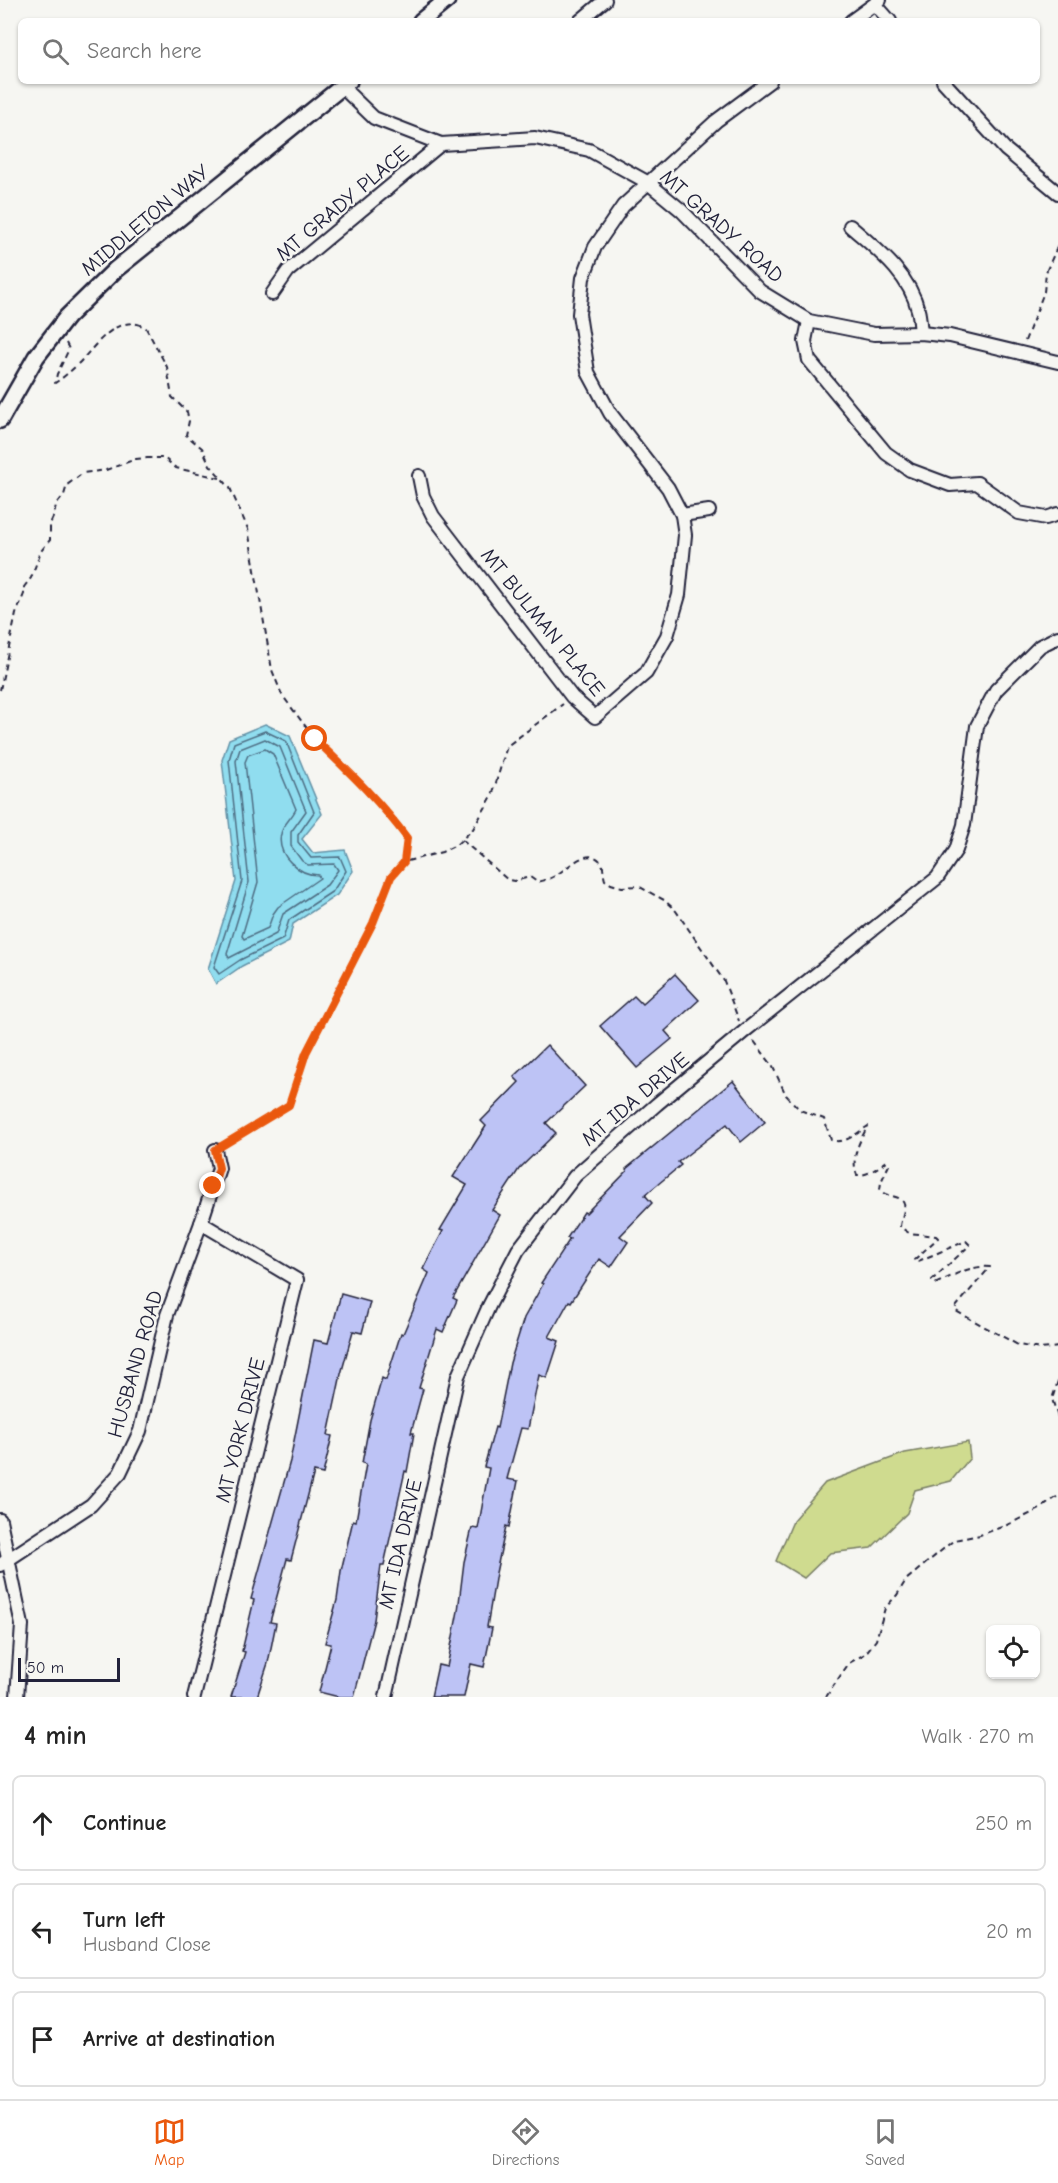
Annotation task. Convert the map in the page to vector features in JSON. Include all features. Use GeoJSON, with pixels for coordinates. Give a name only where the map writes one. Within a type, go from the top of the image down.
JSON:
{"type":"FeatureCollection","features":[{"type":"Feature","properties":{"kind":"street"},"geometry":{"type":"LineString","coordinates":[[425,18],[447,0]]}},
{"type":"Feature","properties":{"kind":"street"},"geometry":{"type":"LineString","coordinates":[[584,18],[605,0]]}},
{"type":"Feature","properties":{"kind":"street"},"geometry":{"type":"LineString","coordinates":[[855,18],[877,2],[888,18]]}},
{"type":"Feature","properties":{"kind":"street","name":"MT GRADY ROAD"},"geometry":{"type":"LineString","coordinates":[[345,84],[374,118],[441,144],[536,138],[589,150],[646,182],[681,210],[760,291],[809,321],[874,334],[921,333],[950,336],[1058,362]]}},
{"type":"Feature","properties":{"kind":"street","name":"MIDDLETON WAY"},"geometry":{"type":"LineString","coordinates":[[0,420],[36,357],[58,328],[115,270],[345,84]]}},
{"type":"Feature","properties":{"kind":"street","name":"MT BULMAN PLACE"},"geometry":{"type":"LineString","coordinates":[[419,476],[423,496],[433,516],[572,697],[595,717],[646,673],[667,636],[679,595],[685,535],[682,515],[668,488],[610,413],[588,372],[579,314],[583,278],[596,247],[622,206],[716,121],[766,84]]}},
{"type":"Feature","properties":{"kind":"street"},"geometry":{"type":"LineString","coordinates":[[946,84],[1006,150],[1058,193]]}},
{"type":"Feature","properties":{"kind":"street","name":"MT GRADY PLACE"},"geometry":{"type":"LineString","coordinates":[[272,294],[288,271],[441,144]]}},
{"type":"Feature","properties":{"kind":"street"},"geometry":{"type":"LineString","coordinates":[[850,226],[888,259],[908,285],[918,309],[921,333]]}},
{"type":"Feature","properties":{"kind":"street"},"geometry":{"type":"LineString","coordinates":[[809,321],[805,341],[809,360],[886,453],[910,470],[950,485],[977,483],[1019,513],[1046,518],[1058,514]]}},
{"type":"Feature","properties":{"kind":"street"},"geometry":{"type":"LineString","coordinates":[[682,515],[709,512]]}},
{"type":"Feature","properties":{"kind":"street","name":"MT IDA DRIVE"},"geometry":{"type":"LineString","coordinates":[[386,1697],[458,1376],[489,1306],[518,1250],[575,1176],[746,1030],[937,879],[956,850],[964,825],[977,726],[996,690],[1040,646],[1058,637]]}},
{"type":"Feature","properties":{"kind":"street","name":"HUSBAND ROAD"},"geometry":{"type":"LineString","coordinates":[[4,1562],[91,1505],[120,1473],[140,1431],[167,1315],[219,1168],[215,1150]]}},
{"type":"Feature","properties":{"kind":"street","name":"MT YORK DRIVE"},"geometry":{"type":"LineString","coordinates":[[194,1697],[297,1280],[201,1223]]}},
{"type":"Feature","properties":{"kind":"street"},"geometry":{"type":"LineString","coordinates":[[0,1520],[4,1562],[22,1625],[17,1697]]}},
{"type":"Feature","properties":{"kind":"path"},"geometry":{"type":"LineString","coordinates":[[1020,353],[1044,292],[1046,272],[1058,245]]}},
{"type":"Feature","properties":{"kind":"path"},"geometry":{"type":"LineString","coordinates":[[58,328],[69,349],[57,374],[55,384],[113,329],[133,323],[146,328],[167,367],[172,397],[187,412],[189,421],[186,435],[202,448],[210,465],[223,479],[240,507],[248,529],[272,670],[282,695],[315,739],[362,784],[407,838],[404,862],[391,877],[373,923],[306,1053],[289,1105],[215,1150]]}},
{"type":"Feature","properties":{"kind":"path"},"geometry":{"type":"LineString","coordinates":[[0,690],[24,587],[41,551],[50,540],[50,524],[56,505],[64,495],[67,485],[83,473],[106,470],[136,459],[147,458],[164,458],[176,468],[223,479]]}},
{"type":"Feature","properties":{"kind":"path"},"geometry":{"type":"LineString","coordinates":[[404,862],[442,852],[462,840],[473,829],[492,796],[507,746],[572,697]]}},
{"type":"Feature","properties":{"kind":"path"},"geometry":{"type":"LineString","coordinates":[[462,840],[508,880],[514,881],[530,877],[537,882],[552,878],[573,862],[587,856],[594,857],[603,863],[605,880],[611,884],[622,887],[638,886],[664,900],[676,911],[724,981],[733,1010],[740,1022]]}},
{"type":"Feature","properties":{"kind":"path"},"geometry":{"type":"LineString","coordinates":[[750,1036],[772,1065],[786,1095],[800,1110],[824,1119],[831,1140],[837,1142],[846,1140],[868,1126],[857,1146],[855,1171],[861,1176],[887,1161],[889,1165],[880,1190],[886,1196],[900,1198],[903,1201],[900,1227],[909,1233],[938,1238],[914,1260],[916,1262],[966,1241],[970,1245],[932,1280],[935,1284],[968,1270],[982,1266],[990,1267],[955,1308],[956,1311],[1018,1345],[1041,1349],[1058,1347]]}},
{"type":"Feature","properties":{"kind":"path"},"geometry":{"type":"LineString","coordinates":[[1058,1381],[1052,1399],[1058,1418]]}},
{"type":"Feature","properties":{"kind":"path"},"geometry":{"type":"LineString","coordinates":[[826,1697],[849,1663],[865,1654],[876,1640],[885,1608],[897,1595],[906,1580],[954,1540],[980,1535],[1008,1524],[1040,1509],[1058,1496]]}},
{"type":"Feature","properties":{"kind":"green space"},"geometry":{"type":"Polygon","coordinates":[[[968,1442],[970,1458],[951,1481],[915,1490],[907,1513],[871,1548],[830,1553],[804,1578],[776,1561],[794,1519],[825,1483],[905,1453],[968,1442]]]}},
{"type":"Feature","properties":{"kind":"water"},"geometry":{"type":"Polygon","coordinates":[[[265,724],[290,736],[322,814],[302,839],[313,853],[345,850],[353,871],[337,895],[293,924],[289,942],[242,966],[216,984],[208,969],[236,881],[222,760],[229,739],[265,724]]]}},
{"type":"Feature","properties":{"kind":"building"},"geometry":{"type":"Polygon","coordinates":[[[675,974],[699,1000],[665,1031],[672,1039],[637,1068],[600,1026],[634,996],[642,1004],[675,974]]]}},
{"type":"Feature","properties":{"kind":"building"},"geometry":{"type":"Polygon","coordinates":[[[547,1045],[585,1086],[546,1123],[556,1133],[519,1169],[492,1210],[500,1215],[453,1298],[457,1300],[443,1332],[437,1329],[419,1388],[423,1389],[411,1433],[414,1433],[407,1472],[405,1471],[384,1565],[381,1565],[374,1620],[354,1697],[339,1697],[319,1692],[331,1644],[325,1643],[337,1600],[353,1520],[356,1521],[366,1464],[362,1463],[370,1420],[382,1378],[386,1380],[401,1333],[403,1334],[429,1273],[423,1269],[443,1231],[440,1230],[467,1185],[453,1177],[486,1126],[481,1121],[519,1082],[514,1077],[547,1045]]]}},
{"type":"Feature","properties":{"kind":"building"},"geometry":{"type":"Polygon","coordinates":[[[733,1081],[765,1122],[741,1142],[727,1124],[678,1162],[681,1165],[645,1195],[652,1203],[620,1236],[628,1242],[611,1267],[599,1259],[571,1302],[569,1301],[549,1337],[559,1341],[547,1378],[539,1375],[528,1429],[521,1428],[507,1479],[518,1481],[509,1527],[506,1526],[496,1573],[487,1627],[492,1628],[484,1667],[471,1664],[464,1697],[431,1697],[438,1665],[447,1667],[458,1611],[464,1562],[472,1528],[478,1529],[489,1468],[484,1467],[495,1427],[497,1428],[510,1363],[524,1318],[543,1284],[541,1283],[570,1239],[567,1238],[584,1212],[586,1213],[627,1171],[626,1169],[733,1081]]]}},
{"type":"Feature","properties":{"kind":"building"},"geometry":{"type":"Polygon","coordinates":[[[341,1294],[370,1302],[362,1333],[353,1331],[328,1435],[332,1436],[323,1474],[314,1472],[291,1560],[287,1559],[270,1622],[276,1623],[268,1663],[257,1697],[231,1697],[245,1652],[242,1651],[254,1600],[251,1599],[290,1461],[314,1340],[328,1343],[341,1294]]]}},
{"type":"Feature","properties":{"kind":"route"},"geometry":{"type":"LineString","coordinates":[[213,1186],[219,1168],[215,1150],[289,1105],[306,1053],[373,923],[391,877],[404,862],[407,838],[394,820],[362,784],[315,739]]}}]}
